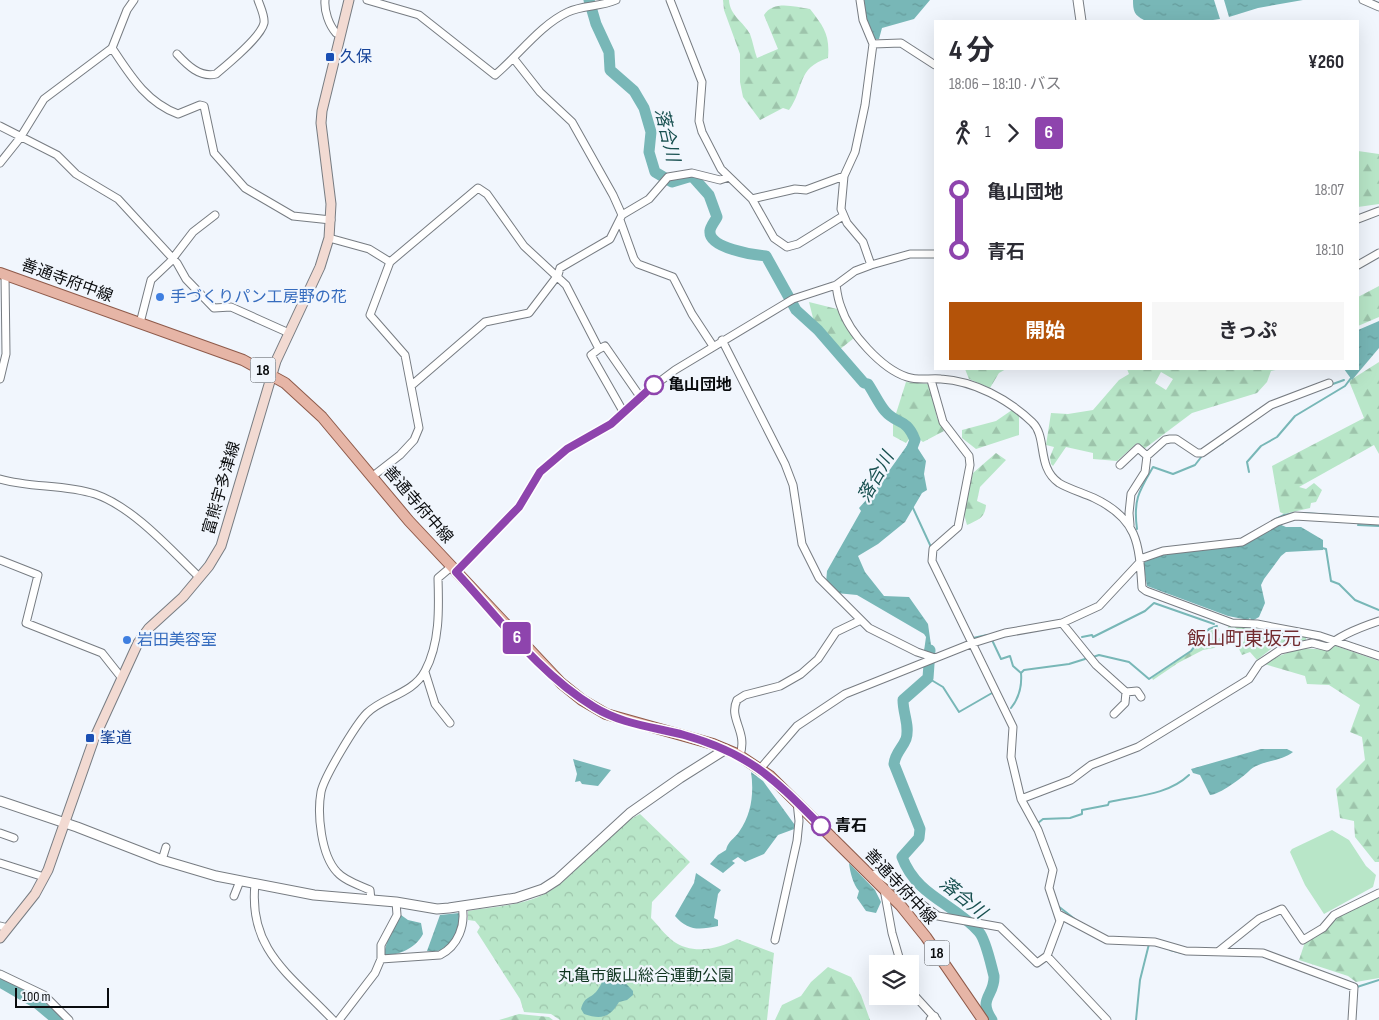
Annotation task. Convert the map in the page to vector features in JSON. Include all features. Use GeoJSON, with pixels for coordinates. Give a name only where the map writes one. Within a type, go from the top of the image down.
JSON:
{"type":"FeatureCollection","features":[{"type":"Feature","properties":{"kind":"main road","name":"富熊宇多津線"},"geometry":{"type":"LineString","coordinates":[[0,938],[4,927],[44,878],[94,739],[121,677],[143,635],[183,596],[199,577],[220,546],[228,527],[246,456],[272,375],[289,333],[320,267],[329,238],[331,220],[322,117],[323,100],[349,0]]}},
{"type":"Feature","properties":{"kind":"main road","name":"善通寺府中線"},"geometry":{"type":"LineString","coordinates":[[3,274],[242,360],[272,375],[311,404],[453,569],[543,666],[594,708],[625,721],[683,735],[726,749],[760,769],[887,889],[926,937],[983,1020]]}},
{"type":"Feature","properties":{"kind":"street"},"geometry":{"type":"LineString","coordinates":[[0,163],[20,138],[44,99],[112,48],[127,10],[134,0]]}},
{"type":"Feature","properties":{"kind":"street"},"geometry":{"type":"LineString","coordinates":[[177,54],[190,68],[210,75],[216,74],[246,49],[263,26],[265,21],[258,0]]}},
{"type":"Feature","properties":{"kind":"street"},"geometry":{"type":"LineString","coordinates":[[325,0],[326,11],[333,30],[336,33],[341,33]]}},
{"type":"Feature","properties":{"kind":"street"},"geometry":{"type":"LineString","coordinates":[[367,0],[404,9],[419,16],[495,75],[557,17],[578,8],[616,0]]}},
{"type":"Feature","properties":{"kind":"street"},"geometry":{"type":"LineString","coordinates":[[670,0],[702,82],[699,121],[702,132],[721,168],[752,199],[774,238],[788,247],[798,244],[843,216]]}},
{"type":"Feature","properties":{"kind":"street"},"geometry":{"type":"LineString","coordinates":[[860,0],[863,20],[873,44],[865,105],[855,152],[844,176],[841,209],[843,216],[863,242],[871,265]]}},
{"type":"Feature","properties":{"kind":"street"},"geometry":{"type":"LineString","coordinates":[[1078,0],[1081,20]]}},
{"type":"Feature","properties":{"kind":"street"},"geometry":{"type":"LineString","coordinates":[[1363,0],[1379,7]]}},
{"type":"Feature","properties":{"kind":"street"},"geometry":{"type":"LineString","coordinates":[[873,44],[901,43],[934,64]]}},
{"type":"Feature","properties":{"kind":"street"},"geometry":{"type":"LineString","coordinates":[[112,48],[135,84],[161,106],[178,114],[200,105],[204,106],[214,153],[245,188],[293,216],[331,220]]}},
{"type":"Feature","properties":{"kind":"street"},"geometry":{"type":"LineString","coordinates":[[514,59],[540,92],[572,122],[621,217],[634,260],[638,264],[673,277],[692,314],[713,346]]}},
{"type":"Feature","properties":{"kind":"street"},"geometry":{"type":"LineString","coordinates":[[0,126],[20,138],[57,155],[76,174],[118,199],[176,263],[186,279],[214,308],[231,307],[289,333]]}},
{"type":"Feature","properties":{"kind":"street"},"geometry":{"type":"LineString","coordinates":[[412,385],[485,322],[530,313],[558,275],[560,268],[610,238],[621,217],[649,199],[667,179],[692,173],[720,180],[729,177]]}},
{"type":"Feature","properties":{"kind":"street"},"geometry":{"type":"LineString","coordinates":[[752,199],[795,189],[806,190],[844,176]]}},
{"type":"Feature","properties":{"kind":"street"},"geometry":{"type":"LineString","coordinates":[[373,476],[400,455],[418,434],[412,385],[405,355],[370,315],[390,262],[478,188],[487,194],[524,246],[558,275],[566,285],[599,349]]}},
{"type":"Feature","properties":{"kind":"street"},"geometry":{"type":"LineString","coordinates":[[1359,219],[1379,212]]}},
{"type":"Feature","properties":{"kind":"street"},"geometry":{"type":"LineString","coordinates":[[140,323],[150,280],[172,259],[193,232],[216,215]]}},
{"type":"Feature","properties":{"kind":"street"},"geometry":{"type":"LineString","coordinates":[[329,238],[370,248],[390,262]]}},
{"type":"Feature","properties":{"kind":"street"},"geometry":{"type":"LineString","coordinates":[[372,900],[370,890],[341,876],[326,855],[323,844],[321,790],[364,716],[408,688],[425,672],[435,642],[438,623],[438,578],[453,569],[519,507],[540,472],[567,449],[624,413],[654,385],[722,340],[782,304],[836,285],[855,271],[910,254],[934,254]]}},
{"type":"Feature","properties":{"kind":"street"},"geometry":{"type":"LineString","coordinates":[[1359,264],[1379,254]]}},
{"type":"Feature","properties":{"kind":"street"},"geometry":{"type":"LineString","coordinates":[[0,379],[6,354],[3,274]]}},
{"type":"Feature","properties":{"kind":"street"},"geometry":{"type":"LineString","coordinates":[[836,285],[844,315],[867,348],[891,370],[908,378],[953,380],[985,390],[998,397],[1033,423],[1038,432],[1048,471],[1053,477],[1060,483],[1106,503],[1130,525]]}},
{"type":"Feature","properties":{"kind":"street"},"geometry":{"type":"LineString","coordinates":[[722,340],[751,393],[793,485],[802,544],[808,560],[819,578],[860,621],[883,635],[930,658]]}},
{"type":"Feature","properties":{"kind":"street"},"geometry":{"type":"LineString","coordinates":[[624,413],[592,355],[605,346],[640,398]]}},
{"type":"Feature","properties":{"kind":"street"},"geometry":{"type":"LineString","coordinates":[[870,874],[878,873],[938,916],[1000,927],[1037,963],[1047,956],[1060,921],[1060,915],[1049,888],[1053,870],[1038,830],[1021,799],[1011,757],[1013,727],[932,561],[933,549],[958,527],[970,465],[966,451],[943,422],[932,380]]}},
{"type":"Feature","properties":{"kind":"street"},"geometry":{"type":"LineString","coordinates":[[1329,383],[1271,405],[1206,451],[1197,453],[1176,439],[1165,440],[1147,456],[1145,472],[1131,494],[1128,513],[1130,525],[1140,561],[1142,588],[1146,591],[1232,623],[1257,624],[1320,636],[1332,642],[1379,656]]}},
{"type":"Feature","properties":{"kind":"street"},"geometry":{"type":"LineString","coordinates":[[1120,465],[1138,448],[1147,456]]}},
{"type":"Feature","properties":{"kind":"street"},"geometry":{"type":"LineString","coordinates":[[0,480],[66,488],[94,494],[111,501],[144,526],[199,577]]}},
{"type":"Feature","properties":{"kind":"street"},"geometry":{"type":"LineString","coordinates":[[760,769],[797,726],[845,694],[930,658],[973,643],[1004,633],[1062,623],[1099,606],[1140,561],[1163,551],[1242,542],[1277,522],[1295,516],[1379,522]]}},
{"type":"Feature","properties":{"kind":"street"},"geometry":{"type":"LineString","coordinates":[[0,560],[38,574],[26,623],[102,654],[121,677]]}},
{"type":"Feature","properties":{"kind":"street"},"geometry":{"type":"LineString","coordinates":[[740,756],[743,741],[740,728],[734,716],[736,700],[745,695],[780,686],[801,674],[818,659],[836,632],[860,621]]}},
{"type":"Feature","properties":{"kind":"street"},"geometry":{"type":"LineString","coordinates":[[1021,799],[1072,780],[1091,765],[1138,747],[1249,679],[1259,664],[1280,650],[1312,644],[1327,647],[1332,642],[1379,621]]}},
{"type":"Feature","properties":{"kind":"street"},"geometry":{"type":"LineString","coordinates":[[1062,623],[1096,665],[1126,692],[1136,691],[1141,697]]}},
{"type":"Feature","properties":{"kind":"street"},"geometry":{"type":"LineString","coordinates":[[425,672],[435,704],[450,723]]}},
{"type":"Feature","properties":{"kind":"street"},"geometry":{"type":"LineString","coordinates":[[1114,714],[1125,703],[1126,692]]}},
{"type":"Feature","properties":{"kind":"street"},"geometry":{"type":"LineString","coordinates":[[0,801],[64,822],[162,860],[199,872],[314,895],[396,902],[437,909],[516,898],[543,889],[557,880],[630,813],[726,749]]}},
{"type":"Feature","properties":{"kind":"street"},"geometry":{"type":"LineString","coordinates":[[775,940],[798,841],[799,821],[797,802]]}},
{"type":"Feature","properties":{"kind":"street"},"geometry":{"type":"LineString","coordinates":[[0,833],[14,838]]}},
{"type":"Feature","properties":{"kind":"street"},"geometry":{"type":"LineString","coordinates":[[162,860],[166,847]]}},
{"type":"Feature","properties":{"kind":"street"},"geometry":{"type":"LineString","coordinates":[[0,863],[44,878]]}},
{"type":"Feature","properties":{"kind":"street"},"geometry":{"type":"LineString","coordinates":[[234,896],[240,881]]}},
{"type":"Feature","properties":{"kind":"street"},"geometry":{"type":"LineString","coordinates":[[255,884],[259,935],[270,955],[333,1020]]}},
{"type":"Feature","properties":{"kind":"street"},"geometry":{"type":"LineString","coordinates":[[887,889],[892,933],[898,955]]}},
{"type":"Feature","properties":{"kind":"street"},"geometry":{"type":"LineString","coordinates":[[1219,951],[1259,919],[1282,909],[1303,940],[1323,928],[1334,915],[1379,893]]}},
{"type":"Feature","properties":{"kind":"street"},"geometry":{"type":"LineString","coordinates":[[338,1020],[375,973],[381,959],[381,945],[397,915],[396,902]]}},
{"type":"Feature","properties":{"kind":"street"},"geometry":{"type":"LineString","coordinates":[[381,959],[440,955],[446,952],[462,929],[465,920],[462,906]]}},
{"type":"Feature","properties":{"kind":"street"},"geometry":{"type":"LineString","coordinates":[[1060,915],[1107,940],[1155,942],[1186,951],[1263,953],[1354,987],[1352,1020]]}},
{"type":"Feature","properties":{"kind":"street"},"geometry":{"type":"LineString","coordinates":[[1047,956],[1108,1020]]}},
{"type":"Feature","properties":{"kind":"street"},"geometry":{"type":"LineString","coordinates":[[0,974],[44,996],[69,1020]]}},
{"type":"Feature","properties":{"kind":"street"},"geometry":{"type":"LineString","coordinates":[[919,1001],[934,1019]]}},
{"type":"Feature","properties":{"kind":"green space"},"geometry":{"type":"Polygon","coordinates":[[[723,0],[729,0],[734,14],[750,34],[757,58],[778,49],[764,15],[773,7],[791,6],[810,9],[822,26],[827,37],[828,58],[818,62],[806,73],[789,110],[783,108],[760,120],[743,97],[740,82],[740,54],[724,10],[723,0]]]}},
{"type":"Feature","properties":{"kind":"green space"},"geometry":{"type":"Polygon","coordinates":[[[1359,151],[1379,154],[1379,204],[1359,207],[1359,151]]]}},
{"type":"Feature","properties":{"kind":"green space"},"geometry":{"type":"Polygon","coordinates":[[[1379,286],[1379,317],[1359,326],[1359,296],[1379,286]]]}},
{"type":"Feature","properties":{"kind":"green space"},"geometry":{"type":"Polygon","coordinates":[[[809,302],[837,309],[854,338],[839,350],[814,322],[809,302]]]}},
{"type":"Feature","properties":{"kind":"green space"},"geometry":{"type":"Polygon","coordinates":[[[1379,362],[1379,454],[1374,445],[1299,487],[1306,489],[1314,483],[1322,490],[1316,502],[1311,503],[1310,508],[1284,514],[1280,512],[1272,466],[1364,418],[1349,381],[1379,362]]]}},
{"type":"Feature","properties":{"kind":"green space"},"geometry":{"type":"Polygon","coordinates":[[[965,370],[1004,370],[999,373],[990,388],[969,379],[965,370]]]}},
{"type":"Feature","properties":{"kind":"green space"},"geometry":{"type":"Polygon","coordinates":[[[1127,370],[1276,370],[1271,371],[1267,382],[1257,393],[1192,413],[1144,449],[1137,443],[1117,461],[1093,459],[1093,453],[1066,447],[1053,466],[1050,457],[1054,447],[1046,445],[1051,413],[1068,414],[1093,410],[1119,380],[1129,374],[1127,370]],[[1161,372],[1155,383],[1166,390],[1173,379],[1161,372]]]}},
{"type":"Feature","properties":{"kind":"green space"},"geometry":{"type":"Polygon","coordinates":[[[906,382],[930,384],[937,418],[944,431],[923,442],[919,439],[909,439],[906,443],[893,436],[893,423],[906,382]]]}},
{"type":"Feature","properties":{"kind":"green space"},"geometry":{"type":"Polygon","coordinates":[[[1012,410],[1019,416],[1019,435],[976,449],[962,438],[962,430],[996,421],[1012,410]]]}},
{"type":"Feature","properties":{"kind":"green space"},"geometry":{"type":"Polygon","coordinates":[[[996,453],[1006,460],[980,487],[977,501],[986,505],[984,513],[978,520],[967,525],[963,511],[973,473],[996,453]]]}},
{"type":"Feature","properties":{"kind":"green space"},"geometry":{"type":"Polygon","coordinates":[[[1229,625],[1262,628],[1306,636],[1306,640],[1275,646],[1257,660],[1250,652],[1242,655],[1239,649],[1244,641],[1245,632],[1241,629],[1214,648],[1203,650],[1178,663],[1153,680],[1152,678],[1196,648],[1210,631],[1218,627],[1219,630],[1210,644],[1224,635],[1229,625]]]}},
{"type":"Feature","properties":{"kind":"green space"},"geometry":{"type":"Polygon","coordinates":[[[1333,645],[1379,661],[1379,862],[1375,862],[1355,837],[1354,821],[1340,818],[1336,789],[1365,760],[1362,737],[1350,732],[1360,705],[1329,685],[1307,684],[1305,676],[1264,664],[1287,653],[1303,649],[1328,651],[1333,645]]]}},
{"type":"Feature","properties":{"kind":"green space","name":"丸亀市飯山総合運動公園"},"geometry":{"type":"Polygon","coordinates":[[[640,814],[690,862],[652,902],[651,918],[673,941],[688,948],[714,948],[737,939],[774,953],[767,1020],[560,1020],[551,1014],[524,1012],[520,999],[477,932],[480,927],[475,921],[468,920],[468,911],[523,902],[543,895],[575,871],[616,830],[640,814]]]}},
{"type":"Feature","properties":{"kind":"green space"},"geometry":{"type":"Polygon","coordinates":[[[1332,830],[1349,840],[1366,866],[1376,875],[1373,887],[1324,914],[1305,885],[1290,852],[1292,849],[1332,830]]]}},
{"type":"Feature","properties":{"kind":"green space"},"geometry":{"type":"Polygon","coordinates":[[[1379,895],[1379,978],[1356,982],[1348,976],[1299,960],[1305,942],[1336,917],[1379,895]]]}},
{"type":"Feature","properties":{"kind":"green space"},"geometry":{"type":"Polygon","coordinates":[[[828,967],[851,977],[861,995],[870,1020],[775,1020],[782,1005],[801,996],[811,982],[828,967]]]}},
{"type":"Feature","properties":{"kind":"green space"},"geometry":{"type":"Polygon","coordinates":[[[519,1014],[549,1017],[553,1020],[499,1020],[519,1014]]]}},
{"type":"Feature","properties":{"kind":"water"},"geometry":{"type":"Polygon","coordinates":[[[864,0],[930,0],[914,19],[882,28],[879,39],[875,39],[866,17],[864,0]]]}},
{"type":"Feature","properties":{"kind":"water"},"geometry":{"type":"Polygon","coordinates":[[[1133,0],[1214,0],[1220,19],[1144,20],[1138,16],[1133,7],[1133,0]]]}},
{"type":"Feature","properties":{"kind":"water"},"geometry":{"type":"Polygon","coordinates":[[[1224,0],[1303,0],[1258,8],[1229,17],[1224,0]]]}},
{"type":"Feature","properties":{"kind":"water"},"geometry":{"type":"Polygon","coordinates":[[[1379,321],[1379,348],[1352,380],[1345,370],[1359,370],[1359,330],[1379,321]]]}},
{"type":"Feature","properties":{"kind":"water"},"geometry":{"type":"Polygon","coordinates":[[[911,440],[917,441],[917,447],[926,461],[924,474],[927,490],[922,493],[905,522],[878,544],[858,556],[865,572],[884,596],[909,597],[928,624],[932,652],[924,651],[926,637],[924,634],[857,595],[836,593],[826,583],[827,571],[861,511],[859,508],[876,489],[911,440]]]}},
{"type":"Feature","properties":{"kind":"water"},"geometry":{"type":"Polygon","coordinates":[[[1279,524],[1286,527],[1301,527],[1323,540],[1323,550],[1286,552],[1281,556],[1261,585],[1265,603],[1259,617],[1252,621],[1250,618],[1248,620],[1228,616],[1147,586],[1143,563],[1160,554],[1241,545],[1279,524]]]}},
{"type":"Feature","properties":{"kind":"water"},"geometry":{"type":"Polygon","coordinates":[[[1261,749],[1287,749],[1293,752],[1283,758],[1254,767],[1231,785],[1210,795],[1200,775],[1193,773],[1191,769],[1261,749]]]}},
{"type":"Feature","properties":{"kind":"water"},"geometry":{"type":"Polygon","coordinates":[[[573,759],[611,770],[598,786],[582,784],[580,781],[575,782],[577,774],[573,759]]]}},
{"type":"Feature","properties":{"kind":"water"},"geometry":{"type":"Polygon","coordinates":[[[751,772],[763,781],[797,828],[778,835],[764,854],[745,862],[738,857],[732,861],[735,863],[723,873],[710,864],[718,855],[726,850],[728,844],[739,832],[747,818],[752,795],[751,772]]]}},
{"type":"Feature","properties":{"kind":"water"},"geometry":{"type":"Polygon","coordinates":[[[849,863],[875,890],[881,902],[876,913],[866,911],[857,898],[859,891],[852,878],[849,863]]]}},
{"type":"Feature","properties":{"kind":"water"},"geometry":{"type":"Polygon","coordinates":[[[696,873],[721,890],[718,894],[714,918],[718,920],[718,926],[705,928],[689,927],[675,916],[694,883],[696,873]]]}},
{"type":"Feature","properties":{"kind":"water"},"geometry":{"type":"Polygon","coordinates":[[[459,913],[460,922],[447,946],[441,950],[427,951],[440,915],[459,913]]]}},
{"type":"Feature","properties":{"kind":"water"},"geometry":{"type":"Polygon","coordinates":[[[401,915],[408,920],[421,923],[423,934],[416,944],[406,950],[383,956],[390,932],[401,915]]]}},
{"type":"Feature","properties":{"kind":"water"},"geometry":{"type":"Polygon","coordinates":[[[612,969],[633,991],[633,995],[627,1000],[619,1002],[605,1016],[596,1017],[584,1014],[581,1009],[584,1002],[596,992],[612,969]]]}},
{"type":"Feature","properties":{"kind":"waterway","name":"落合川"},"geometry":{"type":"LineString","coordinates":[[589,0],[596,24],[609,52],[610,70],[634,91],[644,108],[651,132],[649,152],[655,172],[672,182],[692,176],[709,195],[717,217],[710,229],[711,237],[716,242],[733,250],[766,256],[796,310],[818,330],[864,383],[868,384],[885,411],[893,418],[905,424],[912,433],[915,440],[910,453]]}},
{"type":"Feature","properties":{"kind":"waterway"},"geometry":{"type":"LineString","coordinates":[[1249,472],[1247,462],[1261,446],[1277,437],[1295,416],[1345,386],[1351,378]]}},
{"type":"Feature","properties":{"kind":"waterway"},"geometry":{"type":"LineString","coordinates":[[1330,385],[1344,380]]}},
{"type":"Feature","properties":{"kind":"waterway"},"geometry":{"type":"LineString","coordinates":[[1137,529],[1136,510],[1138,496],[1153,467],[1173,474],[1195,465],[1202,456],[1223,443]]}},
{"type":"Feature","properties":{"kind":"waterway"},"geometry":{"type":"LineString","coordinates":[[913,508],[931,547]]}},
{"type":"Feature","properties":{"kind":"waterway"},"geometry":{"type":"LineString","coordinates":[[1276,519],[1295,513]]}},
{"type":"Feature","properties":{"kind":"waterway"},"geometry":{"type":"LineString","coordinates":[[1303,513],[1333,515]]}},
{"type":"Feature","properties":{"kind":"waterway"},"geometry":{"type":"LineString","coordinates":[[1358,525],[1379,526]]}},
{"type":"Feature","properties":{"kind":"waterway"},"geometry":{"type":"LineString","coordinates":[[1322,548],[1326,549],[1331,581],[1339,584],[1355,600],[1379,610]]}},
{"type":"Feature","properties":{"kind":"waterway"},"geometry":{"type":"LineString","coordinates":[[1082,637],[1092,635],[1093,637],[1145,611],[1154,603],[1214,624]]}},
{"type":"Feature","properties":{"kind":"waterway"},"geometry":{"type":"LineString","coordinates":[[1093,657],[1099,655],[1129,662],[1149,679],[1191,651],[1209,629],[1217,626]]}},
{"type":"Feature","properties":{"kind":"waterway"},"geometry":{"type":"LineString","coordinates":[[973,638],[987,635]]}},
{"type":"Feature","properties":{"kind":"waterway"},"geometry":{"type":"LineString","coordinates":[[992,640],[1001,659],[1010,656],[1013,666],[1021,673]]}},
{"type":"Feature","properties":{"kind":"waterway","name":"落合川"},"geometry":{"type":"LineString","coordinates":[[930,650],[928,678],[903,700],[907,734],[894,764],[920,829],[919,838],[902,857],[909,871],[926,891],[969,922],[982,936],[994,976],[994,983],[986,1002],[986,1007],[992,1020]]}},
{"type":"Feature","properties":{"kind":"waterway"},"geometry":{"type":"LineString","coordinates":[[1011,708],[1018,696],[1021,673],[1024,670],[1069,664],[1085,659]]}},
{"type":"Feature","properties":{"kind":"waterway"},"geometry":{"type":"LineString","coordinates":[[928,678],[943,687],[959,712],[992,693],[995,695]]}},
{"type":"Feature","properties":{"kind":"waterway"},"geometry":{"type":"LineString","coordinates":[[1038,823],[1043,819],[1070,818],[1082,814],[1082,810],[1108,805],[1109,802],[1162,791],[1181,782],[1189,775]]}},
{"type":"Feature","properties":{"kind":"waterway"},"geometry":{"type":"LineString","coordinates":[[1058,906],[1076,920]]}},
{"type":"Feature","properties":{"kind":"waterway"},"geometry":{"type":"LineString","coordinates":[[1136,1020],[1140,980],[1149,944]]}},
{"type":"Feature","properties":{"kind":"waterway"},"geometry":{"type":"LineString","coordinates":[[1170,950],[1182,953]]}},
{"type":"Feature","properties":{"kind":"waterway"},"geometry":{"type":"LineString","coordinates":[[1357,987],[1379,980]]}},
{"type":"Feature","properties":{"kind":"waterway"},"geometry":{"type":"LineString","coordinates":[[0,982],[38,1004],[57,1020]]}},
{"type":"Feature","properties":{"kind":"bus line","name":"6"},"geometry":{"type":"LineString","coordinates":[[654,385],[611,424],[567,449],[540,472],[519,507],[456,572],[543,666],[582,700],[606,714],[625,721],[683,735],[737,754],[770,776],[821,826]]}},
{"type":"Feature","properties":{"kind":"place","name":"久保"},"geometry":{"type":"Point","coordinates":[330,57]}},
{"type":"Feature","properties":{"kind":"place","name":"手づくりパン工房野の花"},"geometry":{"type":"Point","coordinates":[160,297]}},
{"type":"Feature","properties":{"kind":"place","name":"亀山団地"},"geometry":{"type":"Point","coordinates":[654,385]}},
{"type":"Feature","properties":{"kind":"place","name":"岩田美容室"},"geometry":{"type":"Point","coordinates":[127,640]}},
{"type":"Feature","properties":{"kind":"place","name":"峯道"},"geometry":{"type":"Point","coordinates":[90,738]}},
{"type":"Feature","properties":{"kind":"place","name":"青石"},"geometry":{"type":"Point","coordinates":[821,826]}},
{"type":"Feature","properties":{"kind":"district","name":"飯山町東坂元"},"geometry":{"type":"Point","coordinates":[1244,639]}}]}
